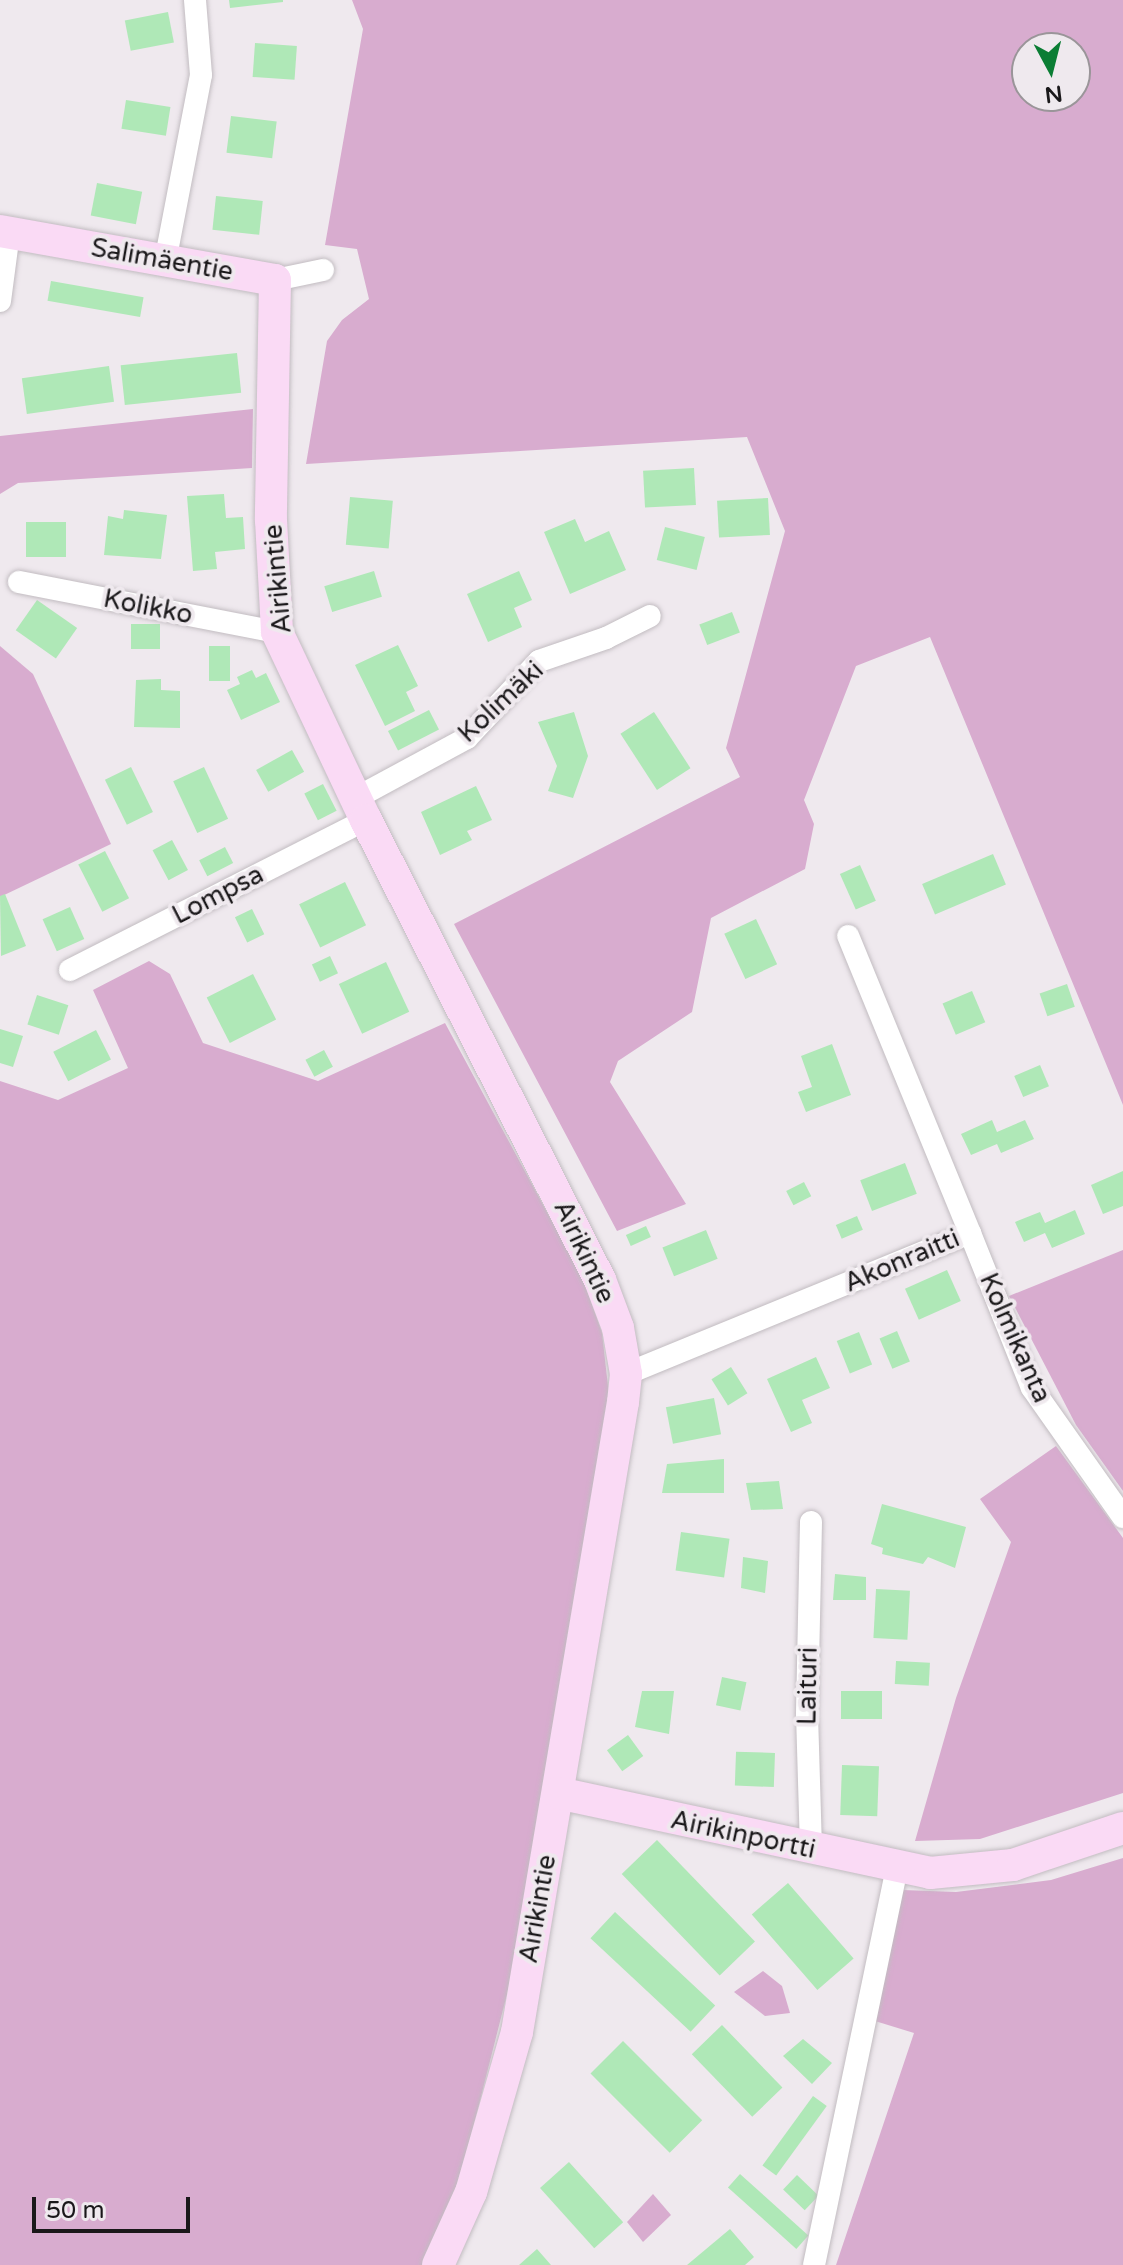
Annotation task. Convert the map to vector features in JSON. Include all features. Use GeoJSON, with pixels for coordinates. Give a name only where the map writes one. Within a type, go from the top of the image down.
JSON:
{"type":"FeatureCollection","features":[{"type":"Feature","properties":{"kind":"street"},"geometry":{"type":"LineString","coordinates":[[165,262],[201,75],[195,0]]}},
{"type":"Feature","properties":{"kind":"street"},"geometry":{"type":"LineString","coordinates":[[0,301],[5,232]]}},
{"type":"Feature","properties":{"kind":"street","name":"Salimäentie"},"geometry":{"type":"LineString","coordinates":[[5,232],[275,280],[323,270]]}},
{"type":"Feature","properties":{"kind":"street","name":"Airikintie"},"geometry":{"type":"LineString","coordinates":[[275,280],[271,520],[277,632],[361,809],[600,1280],[618,1328],[626,1374],[517,2032],[471,2192],[438,2265]]}},
{"type":"Feature","properties":{"kind":"street","name":"Kolikko"},"geometry":{"type":"LineString","coordinates":[[19,582],[277,632]]}},
{"type":"Feature","properties":{"kind":"street","name":"Kolimäki"},"geometry":{"type":"LineString","coordinates":[[361,809],[467,738],[539,661],[650,616]]}},
{"type":"Feature","properties":{"kind":"street","name":"Lompsa"},"geometry":{"type":"LineString","coordinates":[[70,970],[361,809]]}},
{"type":"Feature","properties":{"kind":"street","name":"Akonraitti"},"geometry":{"type":"LineString","coordinates":[[626,1374],[970,1233],[848,936]]}},
{"type":"Feature","properties":{"kind":"street","name":"Kolmikanta"},"geometry":{"type":"LineString","coordinates":[[970,1233],[1032,1388],[1123,1517]]}},
{"type":"Feature","properties":{"kind":"street","name":"Laituri"},"geometry":{"type":"LineString","coordinates":[[811,1522],[807,1714],[811,1849]]}},
{"type":"Feature","properties":{"kind":"street","name":"Airikinportti"},"geometry":{"type":"LineString","coordinates":[[558,1793],[930,1873],[1013,1865],[1123,1828]]}},
{"type":"Feature","properties":{"kind":"street"},"geometry":{"type":"LineString","coordinates":[[814,2265],[897,1867]]}},
{"type":"Feature","properties":{"kind":"shaded area"},"geometry":{"type":"Polygon","coordinates":[[[352,0],[1123,0],[1123,1105],[930,637],[856,666],[804,800],[814,824],[805,869],[711,918],[692,1012],[618,1061],[610,1082],[686,1204],[617,1231],[454,924],[740,777],[726,748],[785,531],[747,437],[306,464],[327,341],[342,320],[369,299],[357,249],[325,245],[363,29],[352,0]]]}},
{"type":"Feature","properties":{"kind":"shaded area"},"geometry":{"type":"Polygon","coordinates":[[[253,409],[252,468],[18,483],[0,494],[0,436],[253,409]]]}},
{"type":"Feature","properties":{"kind":"shaded area"},"geometry":{"type":"Polygon","coordinates":[[[0,646],[33,674],[111,844],[0,897],[0,646]]]}},
{"type":"Feature","properties":{"kind":"shaded area"},"geometry":{"type":"Polygon","coordinates":[[[149,961],[170,974],[203,1043],[318,1081],[445,1023],[583,1279],[602,1333],[609,1395],[520,1943],[457,2191],[422,2265],[0,2265],[0,1081],[58,1100],[128,1068],[93,990],[149,961]]]}},
{"type":"Feature","properties":{"kind":"shaded area"},"geometry":{"type":"Polygon","coordinates":[[[1123,1250],[1123,1491],[1076,1425],[1009,1296],[1123,1250]]]}},
{"type":"Feature","properties":{"kind":"shaded area"},"geometry":{"type":"Polygon","coordinates":[[[1056,1446],[1123,1538],[1123,1793],[980,1839],[915,1841],[956,1698],[1011,1542],[980,1499],[1056,1446]]]}},
{"type":"Feature","properties":{"kind":"shaded area"},"geometry":{"type":"Polygon","coordinates":[[[1123,1858],[1123,2265],[836,2265],[914,2033],[875,2021],[903,1890],[956,1892],[1051,1880],[1123,1858]]]}},
{"type":"Feature","properties":{"kind":"shaded area"},"geometry":{"type":"Polygon","coordinates":[[[763,1971],[782,1986],[790,2013],[765,2016],[734,1992],[763,1971]]]}},
{"type":"Feature","properties":{"kind":"shaded area"},"geometry":{"type":"Polygon","coordinates":[[[653,2194],[671,2215],[643,2242],[627,2222],[653,2194]]]}},
{"type":"Feature","properties":{"kind":"building"},"geometry":{"type":"Polygon","coordinates":[[[229,0],[283,0],[283,2],[230,8],[229,0]]]}},
{"type":"Feature","properties":{"kind":"building"},"geometry":{"type":"Polygon","coordinates":[[[168,12],[174,42],[131,51],[125,20],[168,12]]]}},
{"type":"Feature","properties":{"kind":"building"},"geometry":{"type":"Polygon","coordinates":[[[255,43],[297,46],[295,80],[253,77],[255,43]]]}},
{"type":"Feature","properties":{"kind":"building"},"geometry":{"type":"Polygon","coordinates":[[[126,100],[170,107],[166,136],[121,129],[126,100]]]}},
{"type":"Feature","properties":{"kind":"building"},"geometry":{"type":"Polygon","coordinates":[[[231,116],[277,122],[272,158],[226,153],[231,116]]]}},
{"type":"Feature","properties":{"kind":"building"},"geometry":{"type":"Polygon","coordinates":[[[97,183],[142,192],[136,224],[91,215],[97,183]]]}},
{"type":"Feature","properties":{"kind":"building"},"geometry":{"type":"Polygon","coordinates":[[[216,196],[263,201],[259,235],[212,230],[216,196]]]}},
{"type":"Feature","properties":{"kind":"building"},"geometry":{"type":"Polygon","coordinates":[[[51,281],[144,297],[140,317],[48,301],[51,281]]]}},
{"type":"Feature","properties":{"kind":"building"},"geometry":{"type":"Polygon","coordinates":[[[237,353],[241,393],[125,405],[121,365],[237,353]]]}},
{"type":"Feature","properties":{"kind":"building"},"geometry":{"type":"Polygon","coordinates":[[[109,366],[114,402],[27,414],[22,378],[109,366]]]}},
{"type":"Feature","properties":{"kind":"building"},"geometry":{"type":"Polygon","coordinates":[[[694,468],[696,505],[645,508],[643,471],[694,468]]]}},
{"type":"Feature","properties":{"kind":"building"},"geometry":{"type":"Polygon","coordinates":[[[224,494],[226,518],[243,517],[245,549],[215,552],[217,569],[193,571],[187,496],[224,494]]]}},
{"type":"Feature","properties":{"kind":"building"},"geometry":{"type":"Polygon","coordinates":[[[350,497],[393,501],[389,549],[346,545],[350,497]]]}},
{"type":"Feature","properties":{"kind":"building"},"geometry":{"type":"Polygon","coordinates":[[[768,498],[770,535],[719,538],[717,501],[768,498]]]}},
{"type":"Feature","properties":{"kind":"building"},"geometry":{"type":"Polygon","coordinates":[[[124,510],[167,515],[161,559],[104,555],[108,516],[123,519],[124,510]]]}},
{"type":"Feature","properties":{"kind":"building"},"geometry":{"type":"Polygon","coordinates":[[[575,519],[585,542],[609,531],[626,570],[570,594],[544,532],[575,519]]]}},
{"type":"Feature","properties":{"kind":"building"},"geometry":{"type":"Polygon","coordinates":[[[26,522],[66,522],[66,557],[26,557],[26,522]]]}},
{"type":"Feature","properties":{"kind":"building"},"geometry":{"type":"Polygon","coordinates":[[[665,527],[705,537],[697,570],[657,560],[665,527]]]}},
{"type":"Feature","properties":{"kind":"building"},"geometry":{"type":"Polygon","coordinates":[[[374,571],[382,597],[332,612],[324,586],[374,571]]]}},
{"type":"Feature","properties":{"kind":"building"},"geometry":{"type":"Polygon","coordinates":[[[519,571],[532,600],[514,608],[522,627],[488,642],[467,594],[519,571]]]}},
{"type":"Feature","properties":{"kind":"building"},"geometry":{"type":"Polygon","coordinates":[[[37,600],[77,628],[56,658],[16,630],[37,600]]]}},
{"type":"Feature","properties":{"kind":"building"},"geometry":{"type":"Polygon","coordinates":[[[732,612],[740,633],[707,645],[699,625],[732,612]]]}},
{"type":"Feature","properties":{"kind":"building"},"geometry":{"type":"Polygon","coordinates":[[[131,624],[160,624],[160,649],[131,649],[131,624]]]}},
{"type":"Feature","properties":{"kind":"building"},"geometry":{"type":"Polygon","coordinates":[[[398,645],[418,686],[406,692],[415,711],[385,726],[355,665],[398,645]]]}},
{"type":"Feature","properties":{"kind":"building"},"geometry":{"type":"Polygon","coordinates":[[[209,646],[230,646],[230,681],[209,681],[209,646]]]}},
{"type":"Feature","properties":{"kind":"building"},"geometry":{"type":"Polygon","coordinates":[[[252,670],[256,678],[266,673],[280,702],[241,720],[227,690],[240,684],[237,677],[252,670]]]}},
{"type":"Feature","properties":{"kind":"building"},"geometry":{"type":"Polygon","coordinates":[[[161,679],[161,690],[180,691],[180,728],[134,727],[136,680],[161,679]]]}},
{"type":"Feature","properties":{"kind":"building"},"geometry":{"type":"Polygon","coordinates":[[[429,710],[439,730],[398,750],[388,731],[429,710]]]}},
{"type":"Feature","properties":{"kind":"building"},"geometry":{"type":"Polygon","coordinates":[[[574,712],[588,756],[573,798],[548,791],[557,766],[538,722],[574,712]]]}},
{"type":"Feature","properties":{"kind":"building"},"geometry":{"type":"Polygon","coordinates":[[[654,712],[690,768],[657,790],[620,734],[654,712]]]}},
{"type":"Feature","properties":{"kind":"building"},"geometry":{"type":"Polygon","coordinates":[[[292,750],[304,772],[268,792],[256,770],[292,750]]]}},
{"type":"Feature","properties":{"kind":"building"},"geometry":{"type":"Polygon","coordinates":[[[131,767],[153,812],[127,825],[105,780],[131,767]]]}},
{"type":"Feature","properties":{"kind":"building"},"geometry":{"type":"Polygon","coordinates":[[[204,767],[228,819],[197,833],[173,781],[204,767]]]}},
{"type":"Feature","properties":{"kind":"building"},"geometry":{"type":"Polygon","coordinates":[[[323,784],[337,811],[318,820],[304,794],[323,784]]]}},
{"type":"Feature","properties":{"kind":"building"},"geometry":{"type":"Polygon","coordinates":[[[476,786],[492,820],[467,831],[472,840],[440,855],[421,812],[476,786]]]}},
{"type":"Feature","properties":{"kind":"building"},"geometry":{"type":"Polygon","coordinates":[[[172,840],[188,870],[169,880],[153,850],[172,840]]]}},
{"type":"Feature","properties":{"kind":"building"},"geometry":{"type":"Polygon","coordinates":[[[225,847],[233,863],[207,876],[199,860],[225,847]]]}},
{"type":"Feature","properties":{"kind":"building"},"geometry":{"type":"Polygon","coordinates":[[[105,851],[129,898],[102,912],[78,865],[105,851]]]}},
{"type":"Feature","properties":{"kind":"building"},"geometry":{"type":"Polygon","coordinates":[[[993,854],[1006,884],[935,914],[922,884],[993,854]]]}},
{"type":"Feature","properties":{"kind":"building"},"geometry":{"type":"Polygon","coordinates":[[[860,865],[876,901],[856,910],[840,874],[860,865]]]}},
{"type":"Feature","properties":{"kind":"building"},"geometry":{"type":"Polygon","coordinates":[[[345,882],[366,925],[320,947],[299,904],[345,882]]]}},
{"type":"Feature","properties":{"kind":"building"},"geometry":{"type":"Polygon","coordinates":[[[5,894],[26,946],[1,956],[0,896],[5,894]]]}},
{"type":"Feature","properties":{"kind":"building"},"geometry":{"type":"Polygon","coordinates":[[[70,907],[84,939],[57,951],[43,919],[70,907]]]}},
{"type":"Feature","properties":{"kind":"building"},"geometry":{"type":"Polygon","coordinates":[[[252,909],[264,934],[247,942],[235,917],[252,909]]]}},
{"type":"Feature","properties":{"kind":"building"},"geometry":{"type":"Polygon","coordinates":[[[756,919],[777,964],[745,979],[724,934],[756,919]]]}},
{"type":"Feature","properties":{"kind":"building"},"geometry":{"type":"Polygon","coordinates":[[[330,956],[338,973],[320,982],[312,964],[330,956]]]}},
{"type":"Feature","properties":{"kind":"building"},"geometry":{"type":"Polygon","coordinates":[[[386,962],[409,1012],[362,1034],[339,984],[386,962]]]}},
{"type":"Feature","properties":{"kind":"building"},"geometry":{"type":"Polygon","coordinates":[[[253,974],[276,1019],[230,1043],[207,998],[253,974]]]}},
{"type":"Feature","properties":{"kind":"building"},"geometry":{"type":"Polygon","coordinates":[[[1067,984],[1075,1007],[1047,1016],[1040,993],[1067,984]]]}},
{"type":"Feature","properties":{"kind":"building"},"geometry":{"type":"Polygon","coordinates":[[[972,991],[985,1022],[956,1035],[943,1004],[972,991]]]}},
{"type":"Feature","properties":{"kind":"building"},"geometry":{"type":"Polygon","coordinates":[[[37,995],[68,1005],[59,1035],[27,1024],[37,995]]]}},
{"type":"Feature","properties":{"kind":"building"},"geometry":{"type":"Polygon","coordinates":[[[0,1029],[23,1036],[13,1067],[0,1063],[0,1029]]]}},
{"type":"Feature","properties":{"kind":"building"},"geometry":{"type":"Polygon","coordinates":[[[96,1030],[111,1059],[68,1081],[53,1052],[96,1030]]]}},
{"type":"Feature","properties":{"kind":"building"},"geometry":{"type":"Polygon","coordinates":[[[832,1044],[851,1095],[806,1112],[798,1092],[812,1087],[801,1056],[832,1044]]]}},
{"type":"Feature","properties":{"kind":"building"},"geometry":{"type":"Polygon","coordinates":[[[324,1050],[333,1067],[314,1077],[305,1060],[324,1050]]]}},
{"type":"Feature","properties":{"kind":"building"},"geometry":{"type":"Polygon","coordinates":[[[1040,1065],[1049,1086],[1023,1097],[1014,1076],[1040,1065]]]}},
{"type":"Feature","properties":{"kind":"building"},"geometry":{"type":"Polygon","coordinates":[[[992,1120],[997,1132],[1025,1120],[1034,1139],[1001,1153],[997,1144],[971,1155],[961,1134],[992,1120]]]}},
{"type":"Feature","properties":{"kind":"building"},"geometry":{"type":"Polygon","coordinates":[[[905,1163],[917,1194],[872,1211],[860,1180],[905,1163]]]}},
{"type":"Feature","properties":{"kind":"building"},"geometry":{"type":"Polygon","coordinates":[[[1123,1171],[1123,1206],[1103,1214],[1091,1185],[1123,1171]]]}},
{"type":"Feature","properties":{"kind":"building"},"geometry":{"type":"Polygon","coordinates":[[[804,1182],[811,1196],[793,1205],[786,1191],[804,1182]]]}},
{"type":"Feature","properties":{"kind":"building"},"geometry":{"type":"Polygon","coordinates":[[[1075,1210],[1085,1234],[1052,1248],[1045,1233],[1024,1242],[1015,1222],[1040,1212],[1045,1223],[1075,1210]]]}},
{"type":"Feature","properties":{"kind":"building"},"geometry":{"type":"Polygon","coordinates":[[[857,1216],[863,1230],[842,1239],[836,1225],[857,1216]]]}},
{"type":"Feature","properties":{"kind":"building"},"geometry":{"type":"Polygon","coordinates":[[[646,1226],[651,1237],[631,1246],[626,1235],[646,1226]]]}},
{"type":"Feature","properties":{"kind":"building"},"geometry":{"type":"Polygon","coordinates":[[[706,1230],[718,1259],[674,1276],[662,1248],[706,1230]]]}},
{"type":"Feature","properties":{"kind":"building"},"geometry":{"type":"Polygon","coordinates":[[[947,1270],[961,1301],[919,1320],[905,1289],[947,1270]]]}},
{"type":"Feature","properties":{"kind":"building"},"geometry":{"type":"Polygon","coordinates":[[[897,1331],[910,1361],[892,1369],[880,1338],[897,1331]]]}},
{"type":"Feature","properties":{"kind":"building"},"geometry":{"type":"Polygon","coordinates":[[[859,1332],[872,1364],[850,1373],[837,1341],[859,1332]]]}},
{"type":"Feature","properties":{"kind":"building"},"geometry":{"type":"Polygon","coordinates":[[[816,1357],[830,1388],[802,1400],[812,1423],[791,1432],[767,1379],[816,1357]]]}},
{"type":"Feature","properties":{"kind":"building"},"geometry":{"type":"Polygon","coordinates":[[[731,1367],[747,1393],[728,1405],[711,1379],[731,1367]]]}},
{"type":"Feature","properties":{"kind":"building"},"geometry":{"type":"Polygon","coordinates":[[[714,1398],[721,1434],[673,1444],[666,1407],[714,1398]]]}},
{"type":"Feature","properties":{"kind":"building"},"geometry":{"type":"Polygon","coordinates":[[[724,1459],[724,1493],[662,1493],[667,1464],[724,1459]]]}},
{"type":"Feature","properties":{"kind":"building"},"geometry":{"type":"Polygon","coordinates":[[[779,1481],[783,1509],[751,1510],[746,1483],[779,1481]]]}},
{"type":"Feature","properties":{"kind":"building"},"geometry":{"type":"Polygon","coordinates":[[[882,1504],[966,1527],[955,1568],[928,1557],[923,1564],[882,1554],[883,1548],[871,1544],[882,1504]]]}},
{"type":"Feature","properties":{"kind":"building"},"geometry":{"type":"Polygon","coordinates":[[[681,1532],[730,1539],[724,1577],[676,1571],[681,1532]]]}},
{"type":"Feature","properties":{"kind":"building"},"geometry":{"type":"Polygon","coordinates":[[[743,1557],[768,1561],[765,1593],[741,1588],[743,1557]]]}},
{"type":"Feature","properties":{"kind":"building"},"geometry":{"type":"Polygon","coordinates":[[[835,1574],[866,1577],[866,1600],[833,1600],[835,1574]]]}},
{"type":"Feature","properties":{"kind":"building"},"geometry":{"type":"Polygon","coordinates":[[[876,1589],[910,1591],[907,1640],[873,1638],[876,1589]]]}},
{"type":"Feature","properties":{"kind":"building"},"geometry":{"type":"Polygon","coordinates":[[[896,1661],[930,1663],[929,1686],[895,1684],[896,1661]]]}},
{"type":"Feature","properties":{"kind":"building"},"geometry":{"type":"Polygon","coordinates":[[[722,1677],[746,1682],[740,1711],[716,1705],[722,1677]]]}},
{"type":"Feature","properties":{"kind":"building"},"geometry":{"type":"Polygon","coordinates":[[[642,1691],[674,1691],[669,1734],[635,1727],[642,1691]]]}},
{"type":"Feature","properties":{"kind":"building"},"geometry":{"type":"Polygon","coordinates":[[[841,1691],[882,1691],[882,1719],[841,1719],[841,1691]]]}},
{"type":"Feature","properties":{"kind":"building"},"geometry":{"type":"Polygon","coordinates":[[[628,1735],[643,1756],[622,1771],[607,1750],[628,1735]]]}},
{"type":"Feature","properties":{"kind":"building"},"geometry":{"type":"Polygon","coordinates":[[[736,1752],[775,1753],[774,1787],[735,1786],[736,1752]]]}},
{"type":"Feature","properties":{"kind":"building"},"geometry":{"type":"Polygon","coordinates":[[[842,1765],[879,1766],[877,1816],[840,1815],[842,1765]]]}},
{"type":"Feature","properties":{"kind":"building"},"geometry":{"type":"Polygon","coordinates":[[[657,1840],[755,1941],[720,1975],[622,1874],[657,1840]]]}},
{"type":"Feature","properties":{"kind":"building"},"geometry":{"type":"Polygon","coordinates":[[[788,1883],[854,1958],[817,1990],[752,1914],[788,1883]]]}},
{"type":"Feature","properties":{"kind":"building"},"geometry":{"type":"Polygon","coordinates":[[[615,1912],[715,2005],[691,2032],[590,1938],[615,1912]]]}},
{"type":"Feature","properties":{"kind":"building"},"geometry":{"type":"Polygon","coordinates":[[[722,2025],[782,2088],[752,2117],[692,2054],[722,2025]]]}},
{"type":"Feature","properties":{"kind":"building"},"geometry":{"type":"Polygon","coordinates":[[[803,2039],[832,2063],[812,2084],[783,2056],[803,2039]]]}},
{"type":"Feature","properties":{"kind":"building"},"geometry":{"type":"Polygon","coordinates":[[[623,2041],[702,2120],[670,2153],[590,2074],[623,2041]]]}},
{"type":"Feature","properties":{"kind":"building"},"geometry":{"type":"Polygon","coordinates":[[[813,2096],[827,2106],[776,2176],[762,2166],[813,2096]]]}},
{"type":"Feature","properties":{"kind":"building"},"geometry":{"type":"Polygon","coordinates":[[[569,2162],[623,2222],[594,2248],[540,2188],[569,2162]]]}},
{"type":"Feature","properties":{"kind":"building"},"geometry":{"type":"Polygon","coordinates":[[[740,2174],[808,2236],[796,2249],[728,2187],[740,2174]]]}},
{"type":"Feature","properties":{"kind":"building"},"geometry":{"type":"Polygon","coordinates":[[[797,2175],[819,2196],[805,2210],[783,2189],[797,2175]]]}},
{"type":"Feature","properties":{"kind":"building"},"geometry":{"type":"Polygon","coordinates":[[[730,2229],[754,2257],[745,2265],[687,2265],[730,2229]]]}},
{"type":"Feature","properties":{"kind":"building"},"geometry":{"type":"Polygon","coordinates":[[[537,2249],[551,2265],[519,2265],[537,2249]]]}}]}
